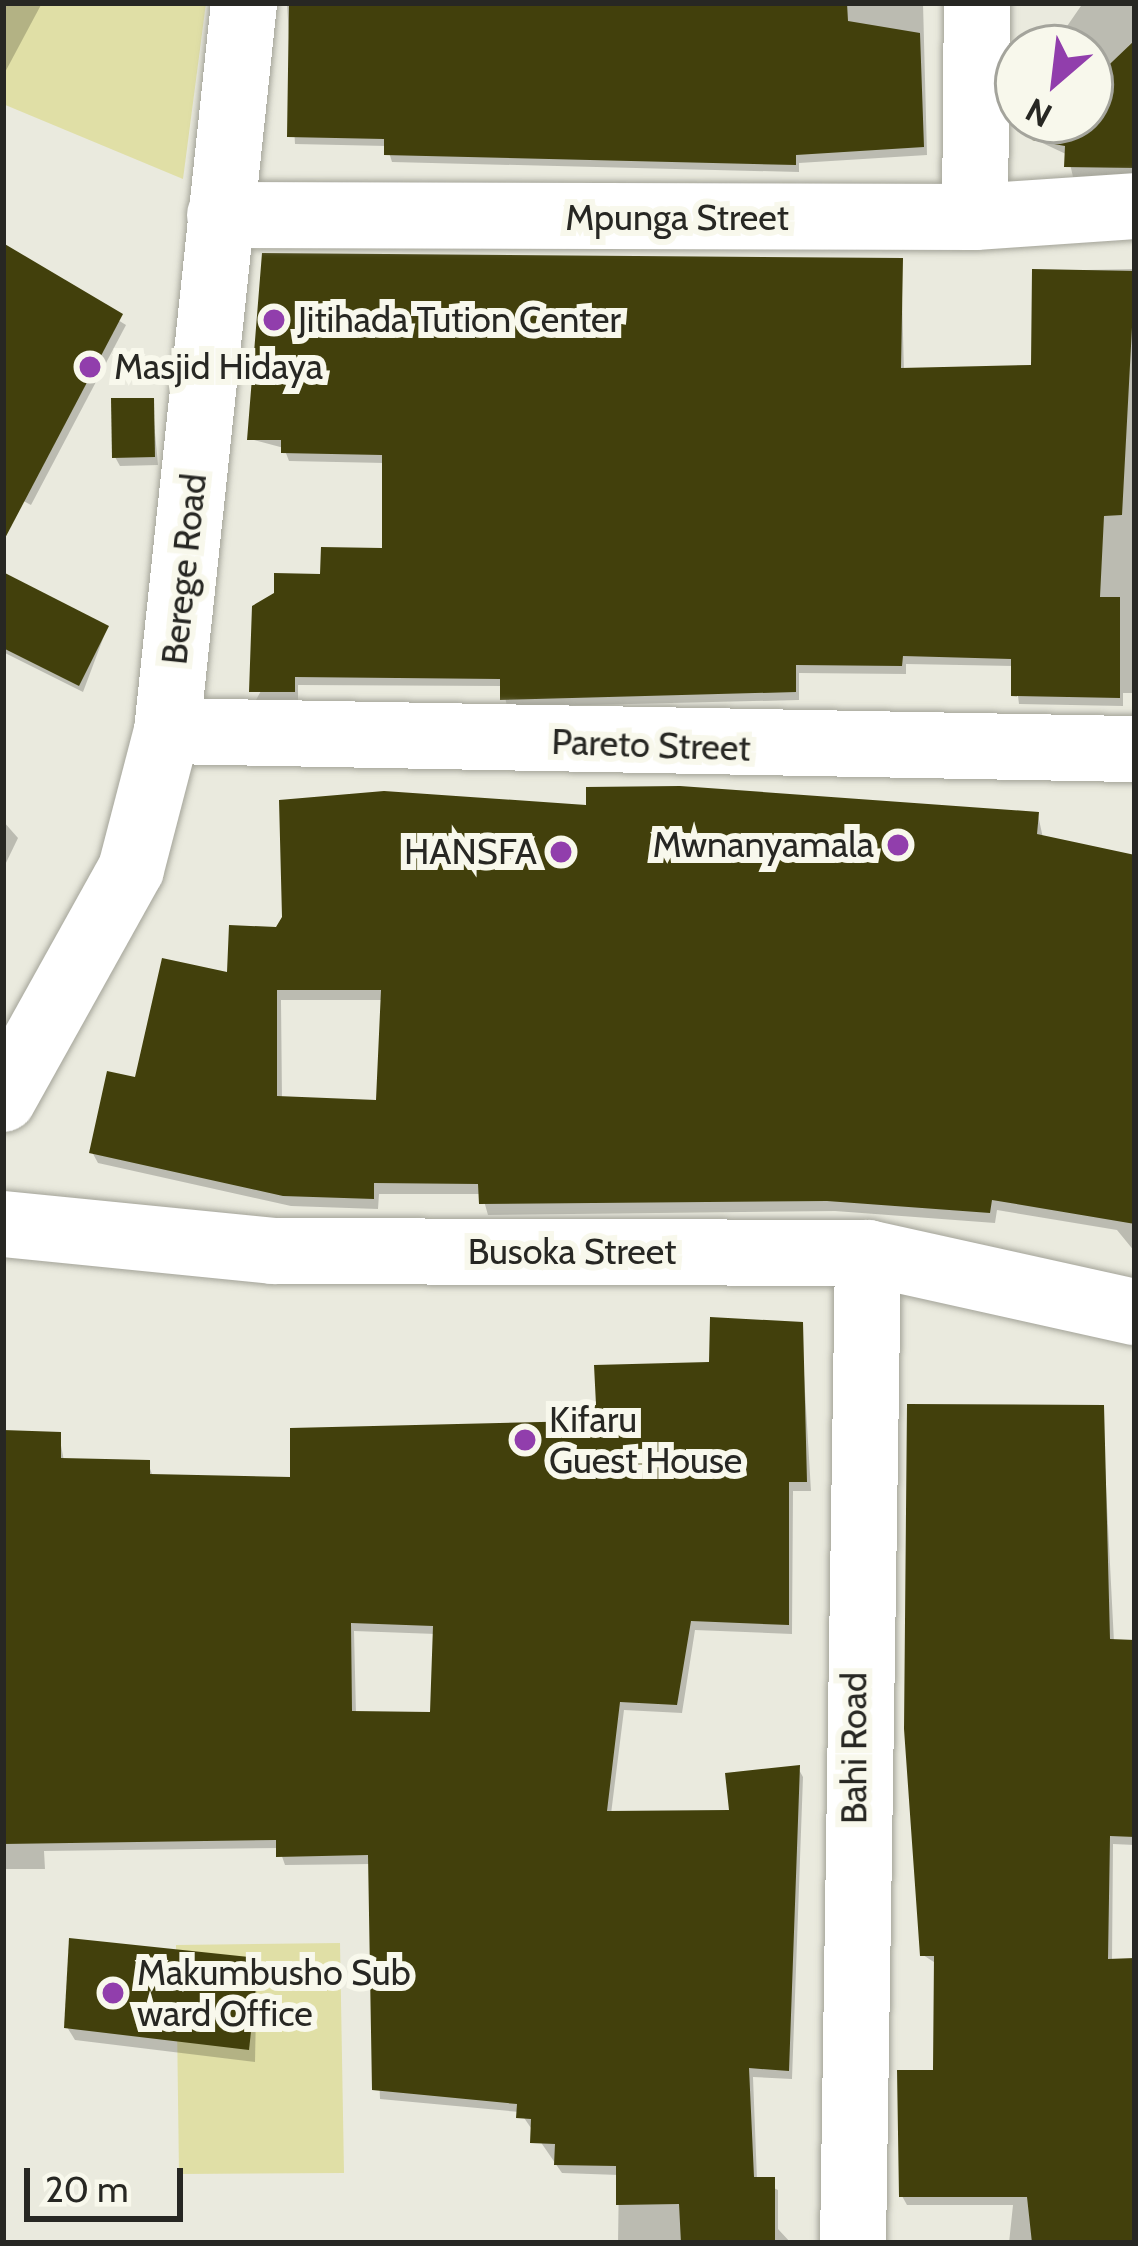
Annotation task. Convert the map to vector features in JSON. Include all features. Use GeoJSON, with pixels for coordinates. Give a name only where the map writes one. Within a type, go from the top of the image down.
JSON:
{"type":"FeatureCollection","features":[{"type":"Feature","properties":{"kind":"street","name":"Berege Road"},"geometry":{"type":"LineString","coordinates":[[3,1099],[131,869],[167,731],[244,3]]}},
{"type":"Feature","properties":{"kind":"street"},"geometry":{"type":"LineString","coordinates":[[975,218],[977,3]]}},
{"type":"Feature","properties":{"kind":"street","name":"Mpunga Street"},"geometry":{"type":"LineString","coordinates":[[220,215],[975,218],[1135,206]]}},
{"type":"Feature","properties":{"kind":"street","name":"Pareto Street"},"geometry":{"type":"LineString","coordinates":[[167,731],[923,753],[1135,749]]}},
{"type":"Feature","properties":{"kind":"street"},"geometry":{"type":"LineString","coordinates":[[923,753],[1135,784]]}},
{"type":"Feature","properties":{"kind":"street","name":"Busoka Street"},"geometry":{"type":"LineString","coordinates":[[3,1225],[273,1251],[868,1253],[1135,1312]]}},
{"type":"Feature","properties":{"kind":"street","name":"Bahi Road"},"geometry":{"type":"LineString","coordinates":[[853,2243],[868,1253]]}},
{"type":"Feature","properties":{"kind":"shaded area"},"geometry":{"type":"Polygon","coordinates":[[[3,3],[206,3],[183,179],[3,104],[3,3]]]}},
{"type":"Feature","properties":{"kind":"shaded area"},"geometry":{"type":"Polygon","coordinates":[[[340,1943],[344,2173],[179,2174],[176,1945],[340,1943]]]}},
{"type":"Feature","properties":{"kind":"building"},"geometry":{"type":"Polygon","coordinates":[[[289,3],[847,3],[848,21],[920,33],[924,147],[796,155],[796,165],[384,155],[384,139],[287,137],[289,3]]]}},
{"type":"Feature","properties":{"kind":"building"},"geometry":{"type":"Polygon","coordinates":[[[1135,40],[1135,168],[1064,167],[1065,146],[1054,144],[1114,144],[1114,60],[1135,40]]]}},
{"type":"Feature","properties":{"kind":"building"},"geometry":{"type":"Polygon","coordinates":[[[3,243],[123,314],[3,542],[3,243]]]}},
{"type":"Feature","properties":{"kind":"building"},"geometry":{"type":"Polygon","coordinates":[[[262,253],[903,258],[901,368],[1031,365],[1032,269],[1135,271],[1122,515],[1104,516],[1100,597],[1120,597],[1120,698],[1011,696],[1011,659],[903,656],[902,666],[796,665],[796,692],[500,700],[500,679],[295,677],[295,692],[249,692],[252,606],[274,593],[274,573],[320,574],[321,547],[382,548],[382,455],[281,453],[281,440],[247,440],[262,253]]]}},
{"type":"Feature","properties":{"kind":"building"},"geometry":{"type":"Polygon","coordinates":[[[111,398],[154,398],[155,457],[112,458],[111,398]]]}},
{"type":"Feature","properties":{"kind":"building"},"geometry":{"type":"Polygon","coordinates":[[[3,572],[109,626],[79,686],[3,648],[3,572]]]}},
{"type":"Feature","properties":{"kind":"building"},"geometry":{"type":"Polygon","coordinates":[[[680,786],[1039,812],[1037,834],[1135,855],[1135,1224],[992,1200],[990,1213],[827,1201],[479,1204],[478,1184],[374,1183],[374,1199],[283,1196],[89,1153],[107,1071],[135,1077],[162,958],[227,972],[229,925],[276,927],[282,917],[279,800],[384,791],[586,805],[586,787],[680,786]],[[277,990],[277,1096],[376,1100],[381,990],[277,990]]]}},
{"type":"Feature","properties":{"kind":"building"},"geometry":{"type":"Polygon","coordinates":[[[710,1317],[803,1322],[807,1482],[789,1482],[789,1625],[691,1621],[677,1705],[620,1702],[607,1811],[729,1810],[725,1773],[800,1765],[789,2071],[749,2068],[754,2177],[775,2177],[775,2243],[681,2243],[679,2204],[616,2205],[616,2166],[554,2165],[555,2144],[530,2143],[531,2119],[516,2118],[517,2104],[372,2090],[368,1855],[276,1857],[276,1840],[3,1844],[3,1430],[61,1432],[61,1458],[150,1460],[150,1474],[290,1477],[290,1428],[584,1421],[585,1405],[596,1405],[594,1365],[709,1362],[710,1317]],[[351,1623],[352,1711],[430,1712],[433,1626],[351,1623]]]}},
{"type":"Feature","properties":{"kind":"building"},"geometry":{"type":"Polygon","coordinates":[[[907,1404],[1104,1405],[1110,1639],[1135,1640],[1135,1837],[1110,1836],[1108,1959],[1135,1958],[1135,2243],[1032,2243],[1027,2197],[899,2197],[897,2070],[933,2070],[934,1956],[920,1956],[904,1729],[907,1404]]]}},
{"type":"Feature","properties":{"kind":"building"},"geometry":{"type":"Polygon","coordinates":[[[69,1938],[259,1958],[249,2050],[64,2028],[69,1938]]]}},
{"type":"Feature","properties":{"kind":"place","name":"Jitihada Tution Center"},"geometry":{"type":"Point","coordinates":[274,320]}},
{"type":"Feature","properties":{"kind":"place","name":"Masjid Hidaya"},"geometry":{"type":"Point","coordinates":[90,367]}},
{"type":"Feature","properties":{"kind":"place","name":"Mwnanyamala"},"geometry":{"type":"Point","coordinates":[898,845]}},
{"type":"Feature","properties":{"kind":"place","name":"HANSFA"},"geometry":{"type":"Point","coordinates":[561,852]}},
{"type":"Feature","properties":{"kind":"place","name":"Kifaru Guest House"},"geometry":{"type":"Point","coordinates":[525,1440]}},
{"type":"Feature","properties":{"kind":"place","name":"Makumbusho Sub ward Office"},"geometry":{"type":"Point","coordinates":[113,1993]}}]}
